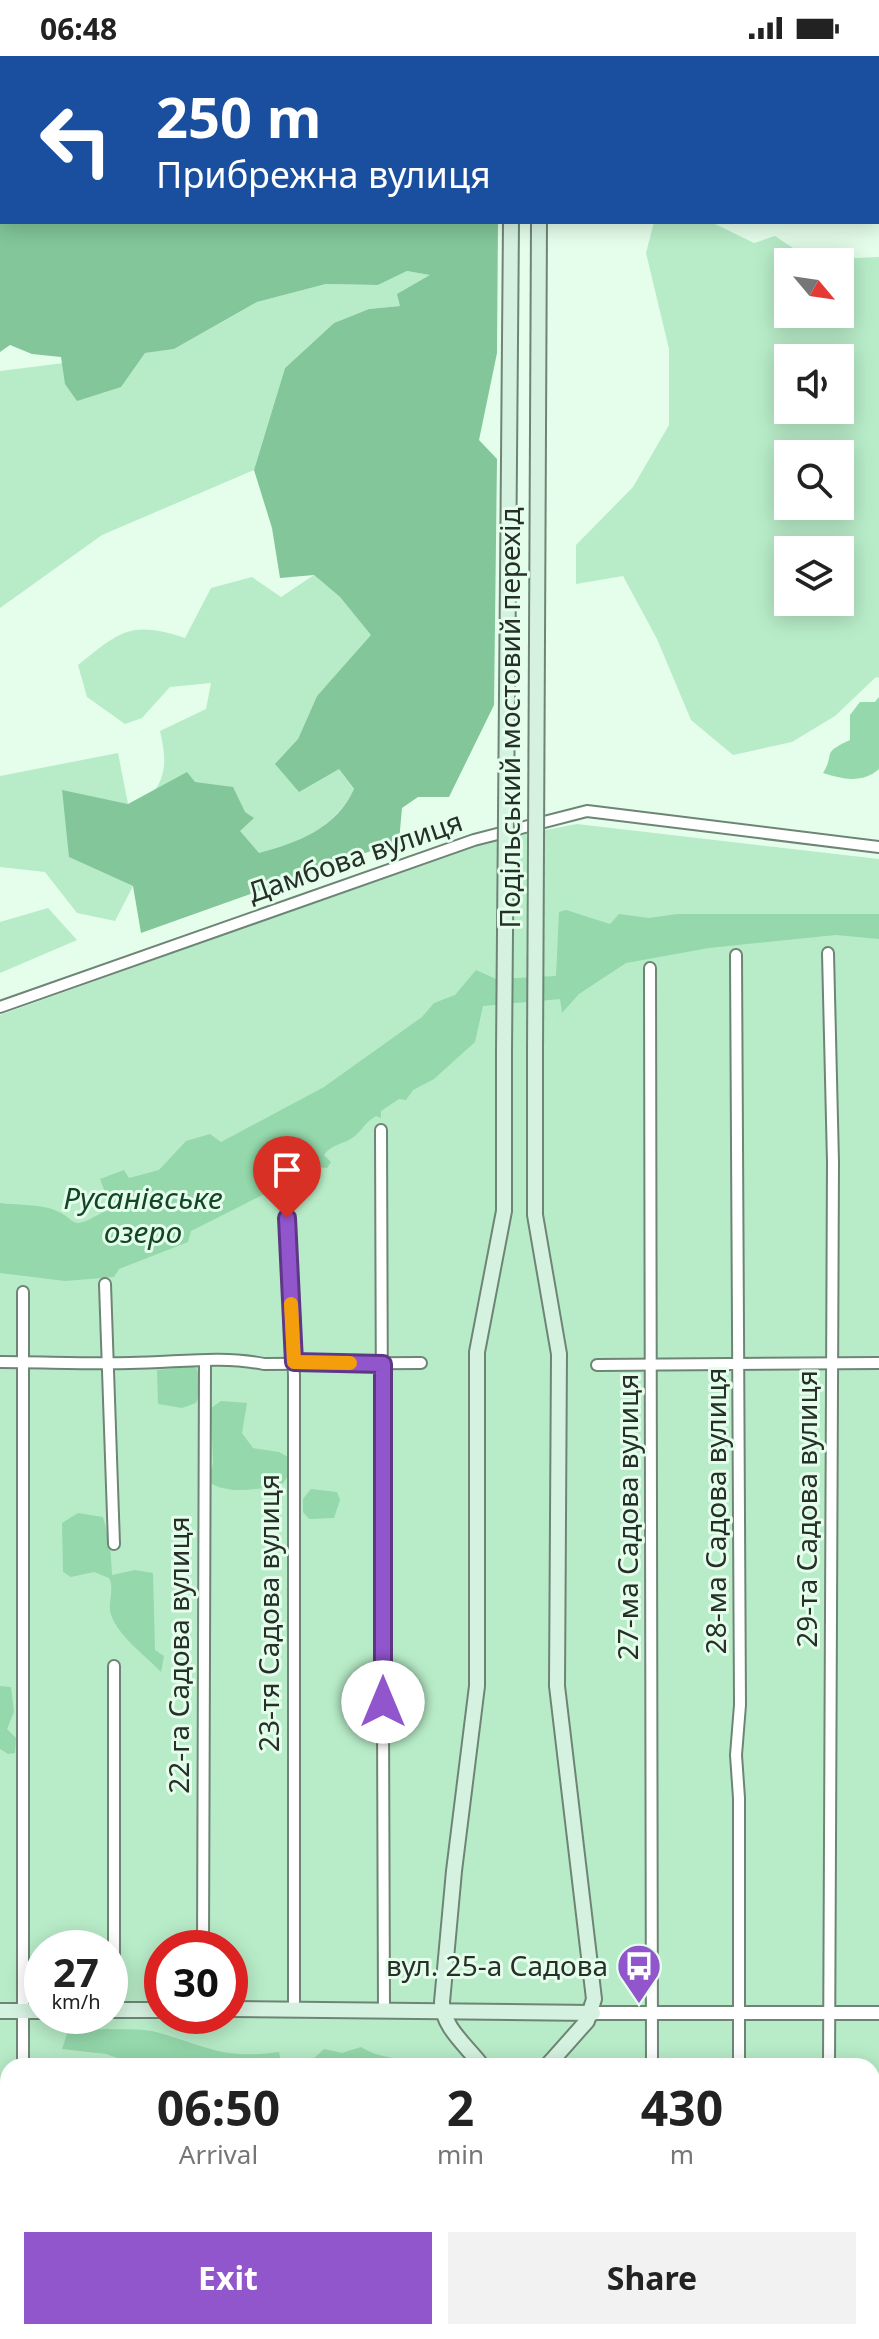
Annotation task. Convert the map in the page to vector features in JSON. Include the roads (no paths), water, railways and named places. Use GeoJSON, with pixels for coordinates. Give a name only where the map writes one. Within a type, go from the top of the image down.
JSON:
{"type":"FeatureCollection","features":[{"type":"Feature","properties":{"kind":"main road","name":"Подільський мостовий перехід"},"geometry":{"type":"LineString","coordinates":[[442,2012],[449,1910],[477,1686],[477,1352],[504,1211],[511,224]]}},
{"type":"Feature","properties":{"kind":"main road","name":"Подільський мостовий перехід"},"geometry":{"type":"LineString","coordinates":[[539,224],[535,1215],[559,1354],[557,1686],[584,1896],[593,2013]]}},
{"type":"Feature","properties":{"kind":"main road"},"geometry":{"type":"LineString","coordinates":[[248,2009],[593,2013]]}},
{"type":"Feature","properties":{"kind":"main road"},"geometry":{"type":"LineString","coordinates":[[0,2011],[23,2011]]}},
{"type":"Feature","properties":{"kind":"main road"},"geometry":{"type":"LineString","coordinates":[[442,2012],[477,2058]]}},
{"type":"Feature","properties":{"kind":"main road"},"geometry":{"type":"LineString","coordinates":[[554,2058],[593,2013]]}},
{"type":"Feature","properties":{"kind":"street","name":"Дамбова вулиця"},"geometry":{"type":"LineString","coordinates":[[0,1007],[474,840],[587,811],[879,847]]}},
{"type":"Feature","properties":{"kind":"street","name":"29-та Садова вулиця"},"geometry":{"type":"LineString","coordinates":[[828,953],[831,1363],[829,2058]]}},
{"type":"Feature","properties":{"kind":"street","name":"28-ма Садова вулиця"},"geometry":{"type":"LineString","coordinates":[[736,955],[741,1367],[740,1705],[736,1755],[739,2058]]}},
{"type":"Feature","properties":{"kind":"street","name":"27-ма Садова вулиця"},"geometry":{"type":"LineString","coordinates":[[650,968],[652,2058]]}},
{"type":"Feature","properties":{"kind":"street"},"geometry":{"type":"LineString","coordinates":[[381,1130],[384,2010]]}},
{"type":"Feature","properties":{"kind":"street","name":"23-тя Садова вулиця"},"geometry":{"type":"LineString","coordinates":[[287,1218],[294,1362],[294,2008]]}},
{"type":"Feature","properties":{"kind":"street"},"geometry":{"type":"LineString","coordinates":[[105,1284],[114,1544]]}},
{"type":"Feature","properties":{"kind":"street"},"geometry":{"type":"LineString","coordinates":[[23,1292],[23,2058]]}},
{"type":"Feature","properties":{"kind":"street"},"geometry":{"type":"LineString","coordinates":[[0,1362],[179,1359],[240,1360],[264,1364],[421,1363]]}},
{"type":"Feature","properties":{"kind":"street","name":"22-га Садова вулиця"},"geometry":{"type":"LineString","coordinates":[[203,1930],[205,1361]]}},
{"type":"Feature","properties":{"kind":"street"},"geometry":{"type":"LineString","coordinates":[[597,1365],[741,1367],[879,1363]]}},
{"type":"Feature","properties":{"kind":"street"},"geometry":{"type":"LineString","coordinates":[[112,1930],[114,1666]]}},
{"type":"Feature","properties":{"kind":"street"},"geometry":{"type":"LineString","coordinates":[[593,2013],[879,2013]]}},
{"type":"Feature","properties":{"kind":"water"},"geometry":{"type":"Polygon","coordinates":[[[879,697],[879,769],[859,778],[823,773],[832,751],[850,740],[850,715],[860,702],[875,702],[879,697]]]}},
{"type":"Feature","properties":{"kind":"water","name":"Русанівське озеро"},"geometry":{"type":"Polygon","coordinates":[[[566,910],[610,924],[619,914],[649,918],[677,914],[879,914],[879,939],[836,935],[709,948],[626,963],[579,994],[562,1013],[560,999],[483,1006],[475,1042],[434,1079],[413,1090],[406,1100],[399,1099],[381,1111],[381,1118],[376,1116],[353,1137],[327,1151],[324,1155],[331,1162],[327,1168],[305,1166],[290,1181],[191,1231],[188,1242],[119,1269],[114,1277],[65,1281],[0,1273],[0,1203],[46,1207],[78,1223],[92,1218],[103,1212],[106,1195],[100,1179],[124,1170],[129,1178],[159,1170],[186,1141],[210,1134],[221,1142],[324,1087],[422,1017],[434,1003],[455,995],[476,970],[496,979],[556,976],[559,912],[566,910]]]}},
{"type":"Feature","properties":{"kind":"water"},"geometry":{"type":"Polygon","coordinates":[[[193,1366],[197,1369],[201,1391],[196,1403],[182,1408],[158,1404],[157,1370],[193,1366]]]}},
{"type":"Feature","properties":{"kind":"water"},"geometry":{"type":"Polygon","coordinates":[[[221,1401],[247,1403],[242,1433],[253,1448],[279,1452],[288,1457],[289,1475],[283,1483],[235,1490],[209,1482],[213,1463],[211,1408],[221,1401]]]}},
{"type":"Feature","properties":{"kind":"water"},"geometry":{"type":"Polygon","coordinates":[[[311,1489],[337,1492],[340,1500],[334,1518],[309,1519],[303,1512],[303,1499],[311,1489]]]}},
{"type":"Feature","properties":{"kind":"water"},"geometry":{"type":"Polygon","coordinates":[[[78,1513],[103,1517],[110,1542],[112,1575],[135,1570],[153,1573],[155,1650],[164,1656],[161,1672],[115,1623],[110,1610],[109,1578],[94,1572],[71,1577],[63,1572],[62,1523],[78,1513]]]}},
{"type":"Feature","properties":{"kind":"water"},"geometry":{"type":"Polygon","coordinates":[[[0,1686],[11,1687],[14,1712],[7,1729],[16,1738],[15,1753],[8,1754],[0,1749],[0,1686]]]}},
{"type":"Feature","properties":{"kind":"water"},"geometry":{"type":"Polygon","coordinates":[[[128,2030],[137,2030],[228,2053],[279,2052],[280,2058],[118,2058],[62,2049],[67,2034],[128,2034],[128,2030]]]}},
{"type":"Feature","properties":{"kind":"water"},"geometry":{"type":"Polygon","coordinates":[[[361,2047],[394,2058],[314,2058],[324,2049],[342,2053],[361,2047]]]}},
{"type":"Feature","properties":{"kind":"place","name":"вул. 25-а Садова"},"geometry":{"type":"Point","coordinates":[639,2005]}}]}
